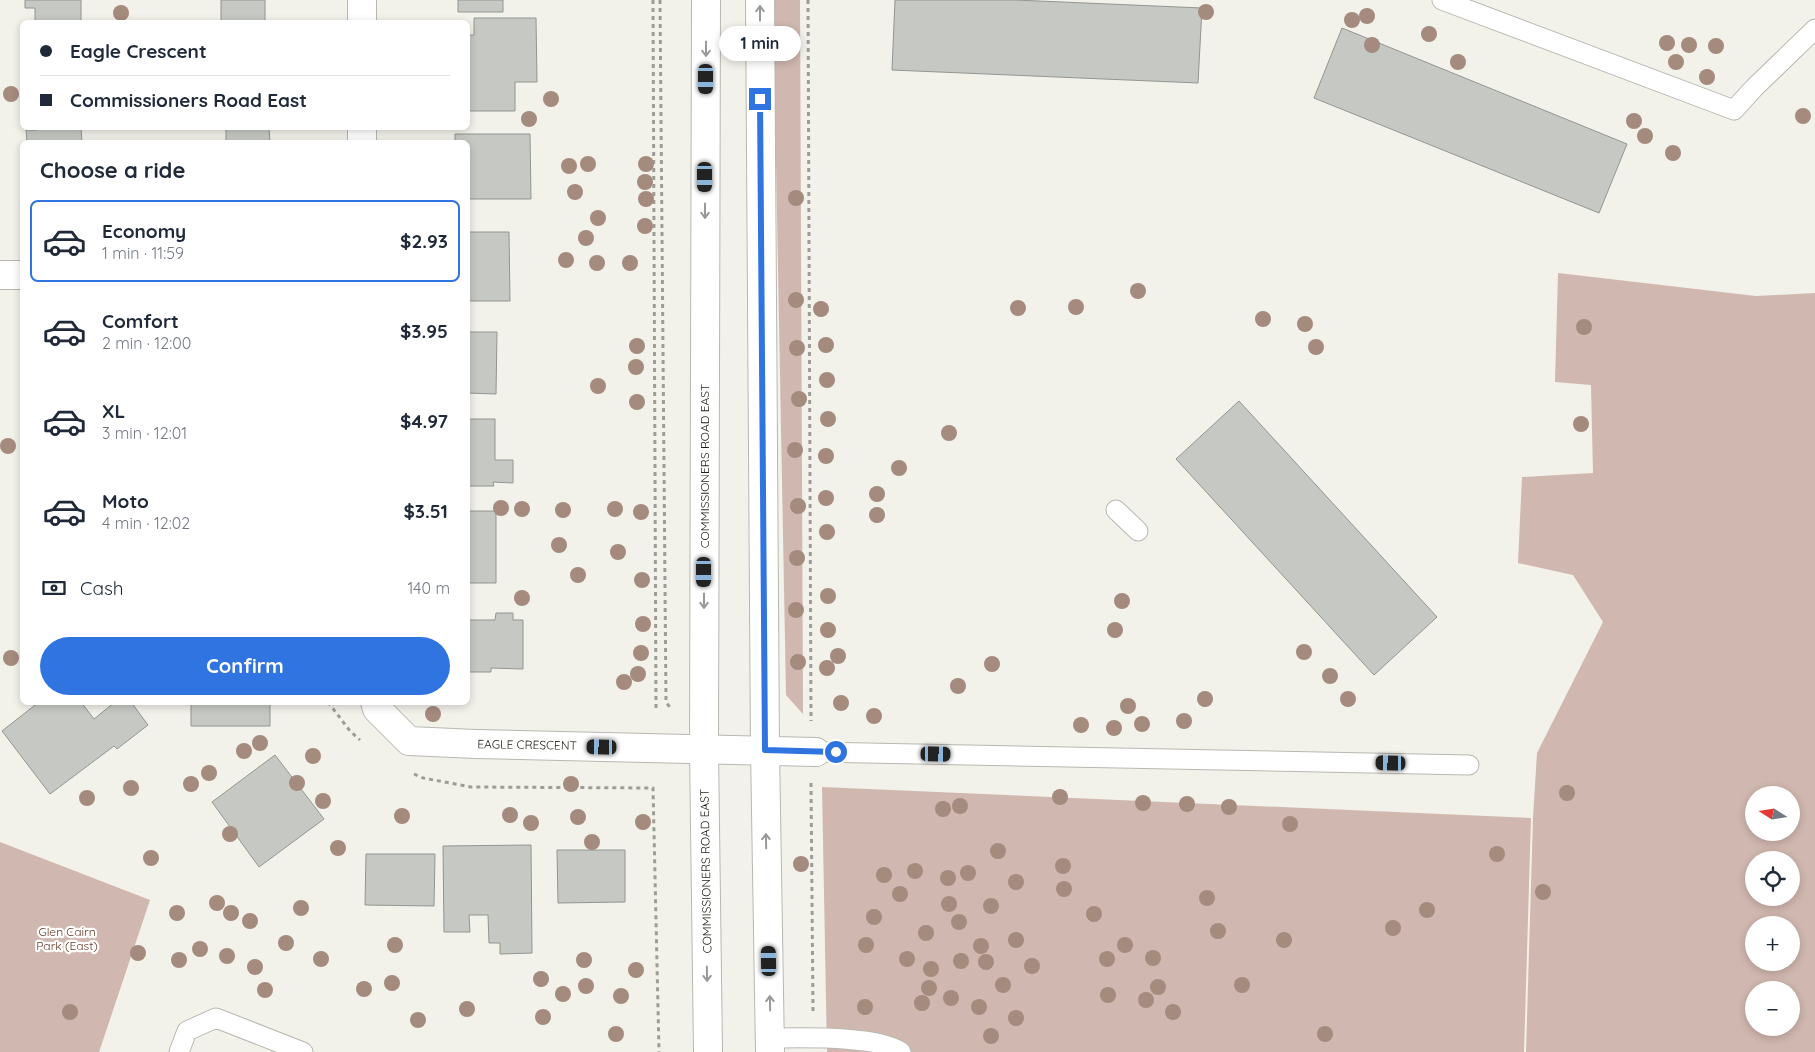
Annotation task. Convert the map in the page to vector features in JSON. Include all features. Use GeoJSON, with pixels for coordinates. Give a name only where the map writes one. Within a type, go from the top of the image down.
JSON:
{"type":"FeatureCollection","features":[{"type":"Feature","properties":{"kind":"main road"},"geometry":{"type":"LineString","coordinates":[[362,0],[362,20]]}},
{"type":"Feature","properties":{"kind":"main road","name":"COMMISSIONERS ROAD EAST"},"geometry":{"type":"LineString","coordinates":[[706,0],[704,749],[708,1052]]}},
{"type":"Feature","properties":{"kind":"main road"},"geometry":{"type":"LineString","coordinates":[[760,0],[765,750],[770,1045]]}},
{"type":"Feature","properties":{"kind":"main road"},"geometry":{"type":"LineString","coordinates":[[0,275],[20,275]]}},
{"type":"Feature","properties":{"kind":"main road","name":"EAGLE CRESCENT"},"geometry":{"type":"LineString","coordinates":[[376,705],[377,709],[409,740],[476,744],[814,752]]}},
{"type":"Feature","properties":{"kind":"lane"},"geometry":{"type":"LineString","coordinates":[[1442,0],[1734,110],[1815,29]]}},
{"type":"Feature","properties":{"kind":"lane"},"geometry":{"type":"LineString","coordinates":[[1116,510],[1138,531]]}},
{"type":"Feature","properties":{"kind":"lane"},"geometry":{"type":"LineString","coordinates":[[814,752],[1469,765]]}},
{"type":"Feature","properties":{"kind":"lane"},"geometry":{"type":"LineString","coordinates":[[179,1052],[187,1030],[216,1018],[294,1050]]}},
{"type":"Feature","properties":{"kind":"lane"},"geometry":{"type":"LineString","coordinates":[[770,1045],[813,1038],[874,1042],[901,1052]]}},
{"type":"Feature","properties":{"kind":"path"},"geometry":{"type":"LineString","coordinates":[[653,0],[656,710]]}},
{"type":"Feature","properties":{"kind":"path"},"geometry":{"type":"LineString","coordinates":[[660,0],[666,702],[704,749]]}},
{"type":"Feature","properties":{"kind":"path"},"geometry":{"type":"LineString","coordinates":[[808,0],[814,752],[813,1038]]}},
{"type":"Feature","properties":{"kind":"path"},"geometry":{"type":"LineString","coordinates":[[330,705],[350,731],[362,742]]}},
{"type":"Feature","properties":{"kind":"path"},"geometry":{"type":"LineString","coordinates":[[406,770],[422,778],[471,786],[653,788],[659,1052]]}},
{"type":"Feature","properties":{"kind":"green space"},"geometry":{"type":"Polygon","coordinates":[[[773,0],[800,0],[803,714],[786,695],[773,0]]]}},
{"type":"Feature","properties":{"kind":"green space"},"geometry":{"type":"Polygon","coordinates":[[[1558,273],[1756,296],[1815,293],[1815,1052],[1526,1052],[1533,818],[1537,753],[1603,622],[1573,575],[1518,563],[1522,477],[1593,473],[1591,385],[1555,382],[1558,273]]]}},
{"type":"Feature","properties":{"kind":"green space"},"geometry":{"type":"Polygon","coordinates":[[[822,787],[1531,818],[1524,1052],[827,1052],[822,787]]]}},
{"type":"Feature","properties":{"kind":"green space","name":"Glen Cairn Park (East)"},"geometry":{"type":"Polygon","coordinates":[[[0,842],[150,900],[99,1052],[0,1052],[0,842]]]}},
{"type":"Feature","properties":{"kind":"building"},"geometry":{"type":"Polygon","coordinates":[[[25,0],[81,0],[81,20],[35,20],[35,8],[25,8],[25,0]]]}},
{"type":"Feature","properties":{"kind":"building"},"geometry":{"type":"Polygon","coordinates":[[[221,0],[265,0],[265,20],[221,20],[221,0]]]}},
{"type":"Feature","properties":{"kind":"building"},"geometry":{"type":"Polygon","coordinates":[[[458,0],[503,0],[503,12],[458,12],[458,0]]]}},
{"type":"Feature","properties":{"kind":"building"},"geometry":{"type":"Polygon","coordinates":[[[895,0],[1015,0],[1202,8],[1198,83],[892,70],[895,0]]]}},
{"type":"Feature","properties":{"kind":"building"},"geometry":{"type":"Polygon","coordinates":[[[474,18],[536,18],[537,82],[515,82],[515,111],[470,111],[470,35],[474,35],[474,18]]]}},
{"type":"Feature","properties":{"kind":"building"},"geometry":{"type":"Polygon","coordinates":[[[1342,28],[1627,144],[1599,213],[1314,98],[1342,28]]]}},
{"type":"Feature","properties":{"kind":"building"},"geometry":{"type":"Polygon","coordinates":[[[26,130],[81,130],[82,140],[27,140],[26,130]]]}},
{"type":"Feature","properties":{"kind":"building"},"geometry":{"type":"Polygon","coordinates":[[[226,130],[269,130],[270,140],[226,140],[226,130]]]}},
{"type":"Feature","properties":{"kind":"building"},"geometry":{"type":"Polygon","coordinates":[[[455,134],[530,134],[531,199],[470,199],[470,140],[455,140],[455,134]]]}},
{"type":"Feature","properties":{"kind":"building"},"geometry":{"type":"Polygon","coordinates":[[[470,232],[509,232],[510,301],[470,301],[470,232]]]}},
{"type":"Feature","properties":{"kind":"building"},"geometry":{"type":"Polygon","coordinates":[[[470,332],[497,332],[496,394],[470,393],[470,332]]]}},
{"type":"Feature","properties":{"kind":"building"},"geometry":{"type":"Polygon","coordinates":[[[1239,401],[1437,617],[1374,675],[1176,459],[1239,401]]]}},
{"type":"Feature","properties":{"kind":"building"},"geometry":{"type":"Polygon","coordinates":[[[470,419],[495,419],[495,460],[513,460],[513,483],[493,482],[494,486],[470,486],[470,419]]]}},
{"type":"Feature","properties":{"kind":"building"},"geometry":{"type":"Polygon","coordinates":[[[470,511],[496,511],[496,583],[470,583],[470,511]]]}},
{"type":"Feature","properties":{"kind":"building"},"geometry":{"type":"Polygon","coordinates":[[[496,613],[513,613],[513,620],[523,620],[523,669],[491,668],[491,672],[470,672],[470,620],[495,620],[496,613]]]}},
{"type":"Feature","properties":{"kind":"building"},"geometry":{"type":"Polygon","coordinates":[[[35,705],[83,705],[94,719],[111,705],[133,705],[148,725],[117,749],[114,746],[50,794],[2,731],[35,705]]]}},
{"type":"Feature","properties":{"kind":"building"},"geometry":{"type":"Polygon","coordinates":[[[191,705],[270,705],[270,726],[191,726],[191,705]]]}},
{"type":"Feature","properties":{"kind":"building"},"geometry":{"type":"Polygon","coordinates":[[[275,755],[324,819],[259,867],[212,802],[275,755]]]}},
{"type":"Feature","properties":{"kind":"building"},"geometry":{"type":"Polygon","coordinates":[[[531,845],[532,953],[500,954],[500,943],[489,943],[488,915],[469,915],[470,932],[444,932],[443,846],[531,845]]]}},
{"type":"Feature","properties":{"kind":"building"},"geometry":{"type":"Polygon","coordinates":[[[557,850],[625,850],[625,902],[558,903],[557,850]]]}},
{"type":"Feature","properties":{"kind":"building"},"geometry":{"type":"Polygon","coordinates":[[[366,854],[435,854],[434,906],[365,905],[366,854]]]}},
{"type":"Feature","properties":{"kind":"route"},"geometry":{"type":"LineString","coordinates":[[760,99],[765,750],[836,752]]}}]}
